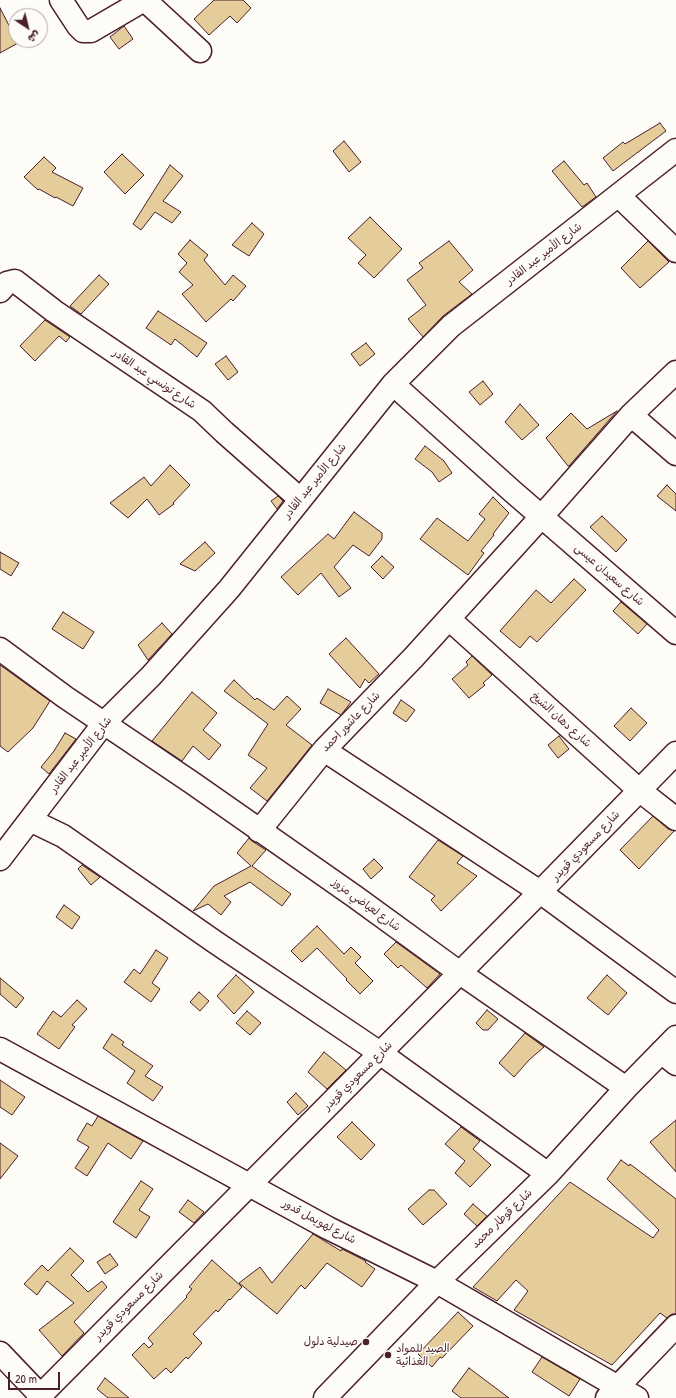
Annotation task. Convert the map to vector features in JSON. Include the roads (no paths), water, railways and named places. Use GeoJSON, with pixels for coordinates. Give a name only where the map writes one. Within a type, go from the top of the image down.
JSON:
{"type":"FeatureCollection","features":[{"type":"Feature","properties":{"kind":"street"},"geometry":{"type":"LineString","coordinates":[[61,0],[83,31],[91,31],[139,3],[148,3],[200,51]]}},
{"type":"Feature","properties":{"kind":"street","name":"شارع الأمير عبد القادر"},"geometry":{"type":"LineString","coordinates":[[3,849],[30,820],[104,723],[151,676],[229,589],[393,384],[451,326],[676,150]]}},
{"type":"Feature","properties":{"kind":"street"},"geometry":{"type":"LineString","coordinates":[[619,196],[676,251]]}},
{"type":"Feature","properties":{"kind":"street","name":"شارع تونسي عبد القادر"},"geometry":{"type":"LineString","coordinates":[[0,292],[7,283],[15,281],[54,311],[202,412],[300,499]]}},
{"type":"Feature","properties":{"kind":"street","name":"شارع عاشور احمد"},"geometry":{"type":"LineString","coordinates":[[259,831],[324,750],[449,619],[631,415],[676,372]]}},
{"type":"Feature","properties":{"kind":"street","name":"شارع سعيدان عيسى"},"geometry":{"type":"LineString","coordinates":[[393,384],[512,492],[542,516],[676,632]]}},
{"type":"Feature","properties":{"kind":"street"},"geometry":{"type":"LineString","coordinates":[[631,415],[676,454]]}},
{"type":"Feature","properties":{"kind":"street","name":"شارع دهان الشيخ"},"geometry":{"type":"LineString","coordinates":[[449,619],[640,790],[676,819]]}},
{"type":"Feature","properties":{"kind":"street","name":"شارع لعياضي مزوز"},"geometry":{"type":"LineString","coordinates":[[0,648],[64,697],[192,782],[460,973],[626,1088]]}},
{"type":"Feature","properties":{"kind":"street"},"geometry":{"type":"LineString","coordinates":[[324,750],[540,892],[676,992]]}},
{"type":"Feature","properties":{"kind":"street","name":"شارع مسعودي قويدر"},"geometry":{"type":"LineString","coordinates":[[40,1397],[676,753]]}},
{"type":"Feature","properties":{"kind":"street"},"geometry":{"type":"LineString","coordinates":[[30,820],[64,836],[215,942],[380,1054],[548,1174]]}},
{"type":"Feature","properties":{"kind":"street","name":"شارع قوطار محمد"},"geometry":{"type":"LineString","coordinates":[[324,1398],[437,1282],[548,1174],[626,1088],[668,1058],[676,1037]]}},
{"type":"Feature","properties":{"kind":"street","name":"شارع لهويمل قدور"},"geometry":{"type":"LineString","coordinates":[[0,1049],[328,1228],[437,1282],[612,1392],[637,1398]]}},
{"type":"Feature","properties":{"kind":"street"},"geometry":{"type":"LineString","coordinates":[[612,1392],[676,1326]]}},
{"type":"Feature","properties":{"kind":"street"},"geometry":{"type":"LineString","coordinates":[[0,1353],[40,1397]]}},
{"type":"Feature","properties":{"kind":"place","name":"صيدلية دلول"},"geometry":{"type":"Point","coordinates":[366,1342]}},
{"type":"Feature","properties":{"kind":"place","name":"الصيد للمواد الغذائية"},"geometry":{"type":"Point","coordinates":[388,1355]}}]}
